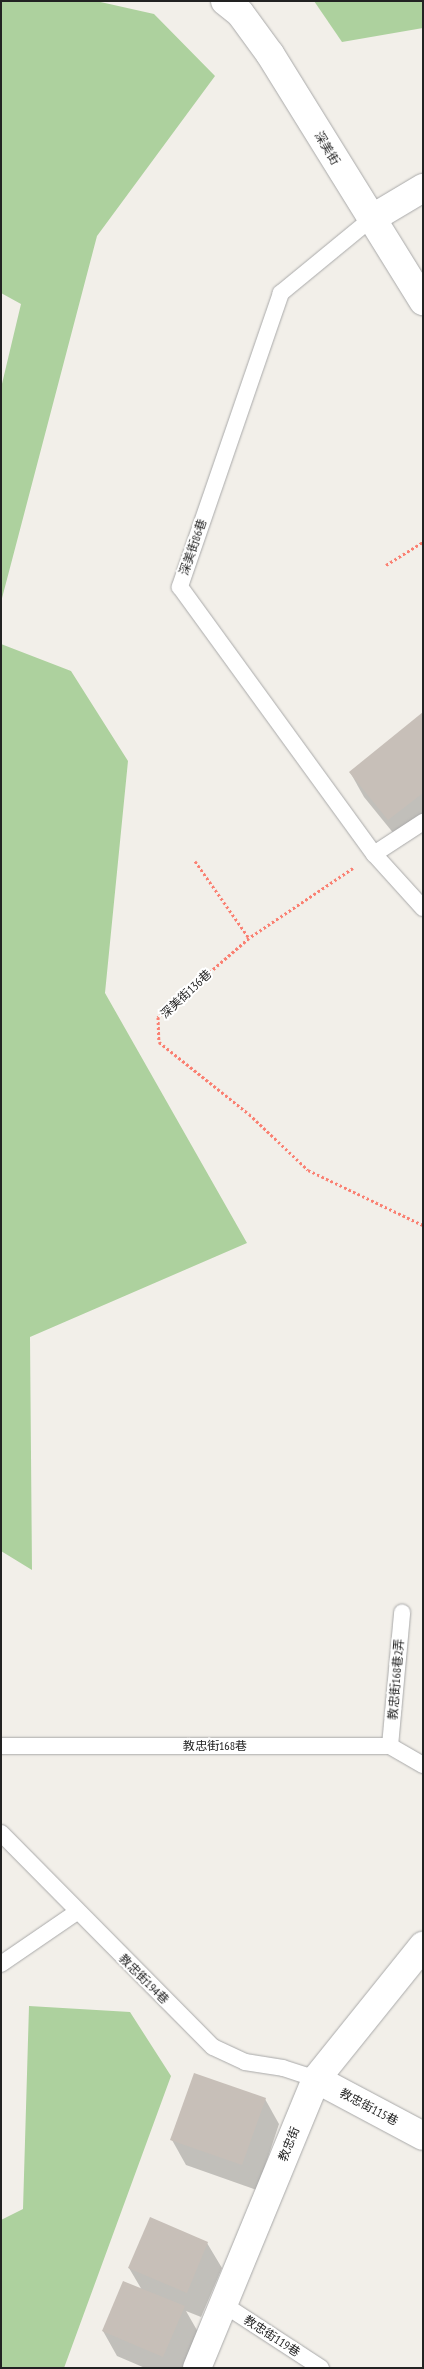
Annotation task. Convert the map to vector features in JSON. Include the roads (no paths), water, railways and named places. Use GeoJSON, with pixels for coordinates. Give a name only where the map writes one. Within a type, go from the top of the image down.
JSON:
{"type":"FeatureCollection","features":[{"type":"Feature","properties":{"kind":"street","name":"深美街"},"geometry":{"type":"LineString","coordinates":[[225,1],[240,13],[270,54],[423,301]]}},
{"type":"Feature","properties":{"kind":"street"},"geometry":{"type":"LineString","coordinates":[[371,219],[423,188]]}},
{"type":"Feature","properties":{"kind":"street","name":"教忠街"},"geometry":{"type":"LineString","coordinates":[[197,2368],[316,2079],[423,1946]]}},
{"type":"Feature","properties":{"kind":"street","name":"教忠街115巷"},"geometry":{"type":"LineString","coordinates":[[316,2079],[423,2136]]}},
{"type":"Feature","properties":{"kind":"lane","name":"深美街86巷"},"geometry":{"type":"LineString","coordinates":[[371,219],[281,293],[180,587],[374,854],[423,908]]}},
{"type":"Feature","properties":{"kind":"lane"},"geometry":{"type":"LineString","coordinates":[[374,854],[423,822]]}},
{"type":"Feature","properties":{"kind":"lane","name":"教忠街168巷2弄"},"geometry":{"type":"LineString","coordinates":[[390,1746],[402,1613]]}},
{"type":"Feature","properties":{"kind":"lane","name":"教忠街168巷"},"geometry":{"type":"LineString","coordinates":[[1,1746],[390,1746],[423,1765]]}},
{"type":"Feature","properties":{"kind":"lane","name":"教忠街194巷"},"geometry":{"type":"LineString","coordinates":[[1,1832],[77,1912],[213,2047],[245,2062],[284,2068],[316,2079]]}},
{"type":"Feature","properties":{"kind":"lane"},"geometry":{"type":"LineString","coordinates":[[1,1964],[77,1912]]}},
{"type":"Feature","properties":{"kind":"lane","name":"教忠街119巷"},"geometry":{"type":"LineString","coordinates":[[223,2304],[321,2368]]}}]}
